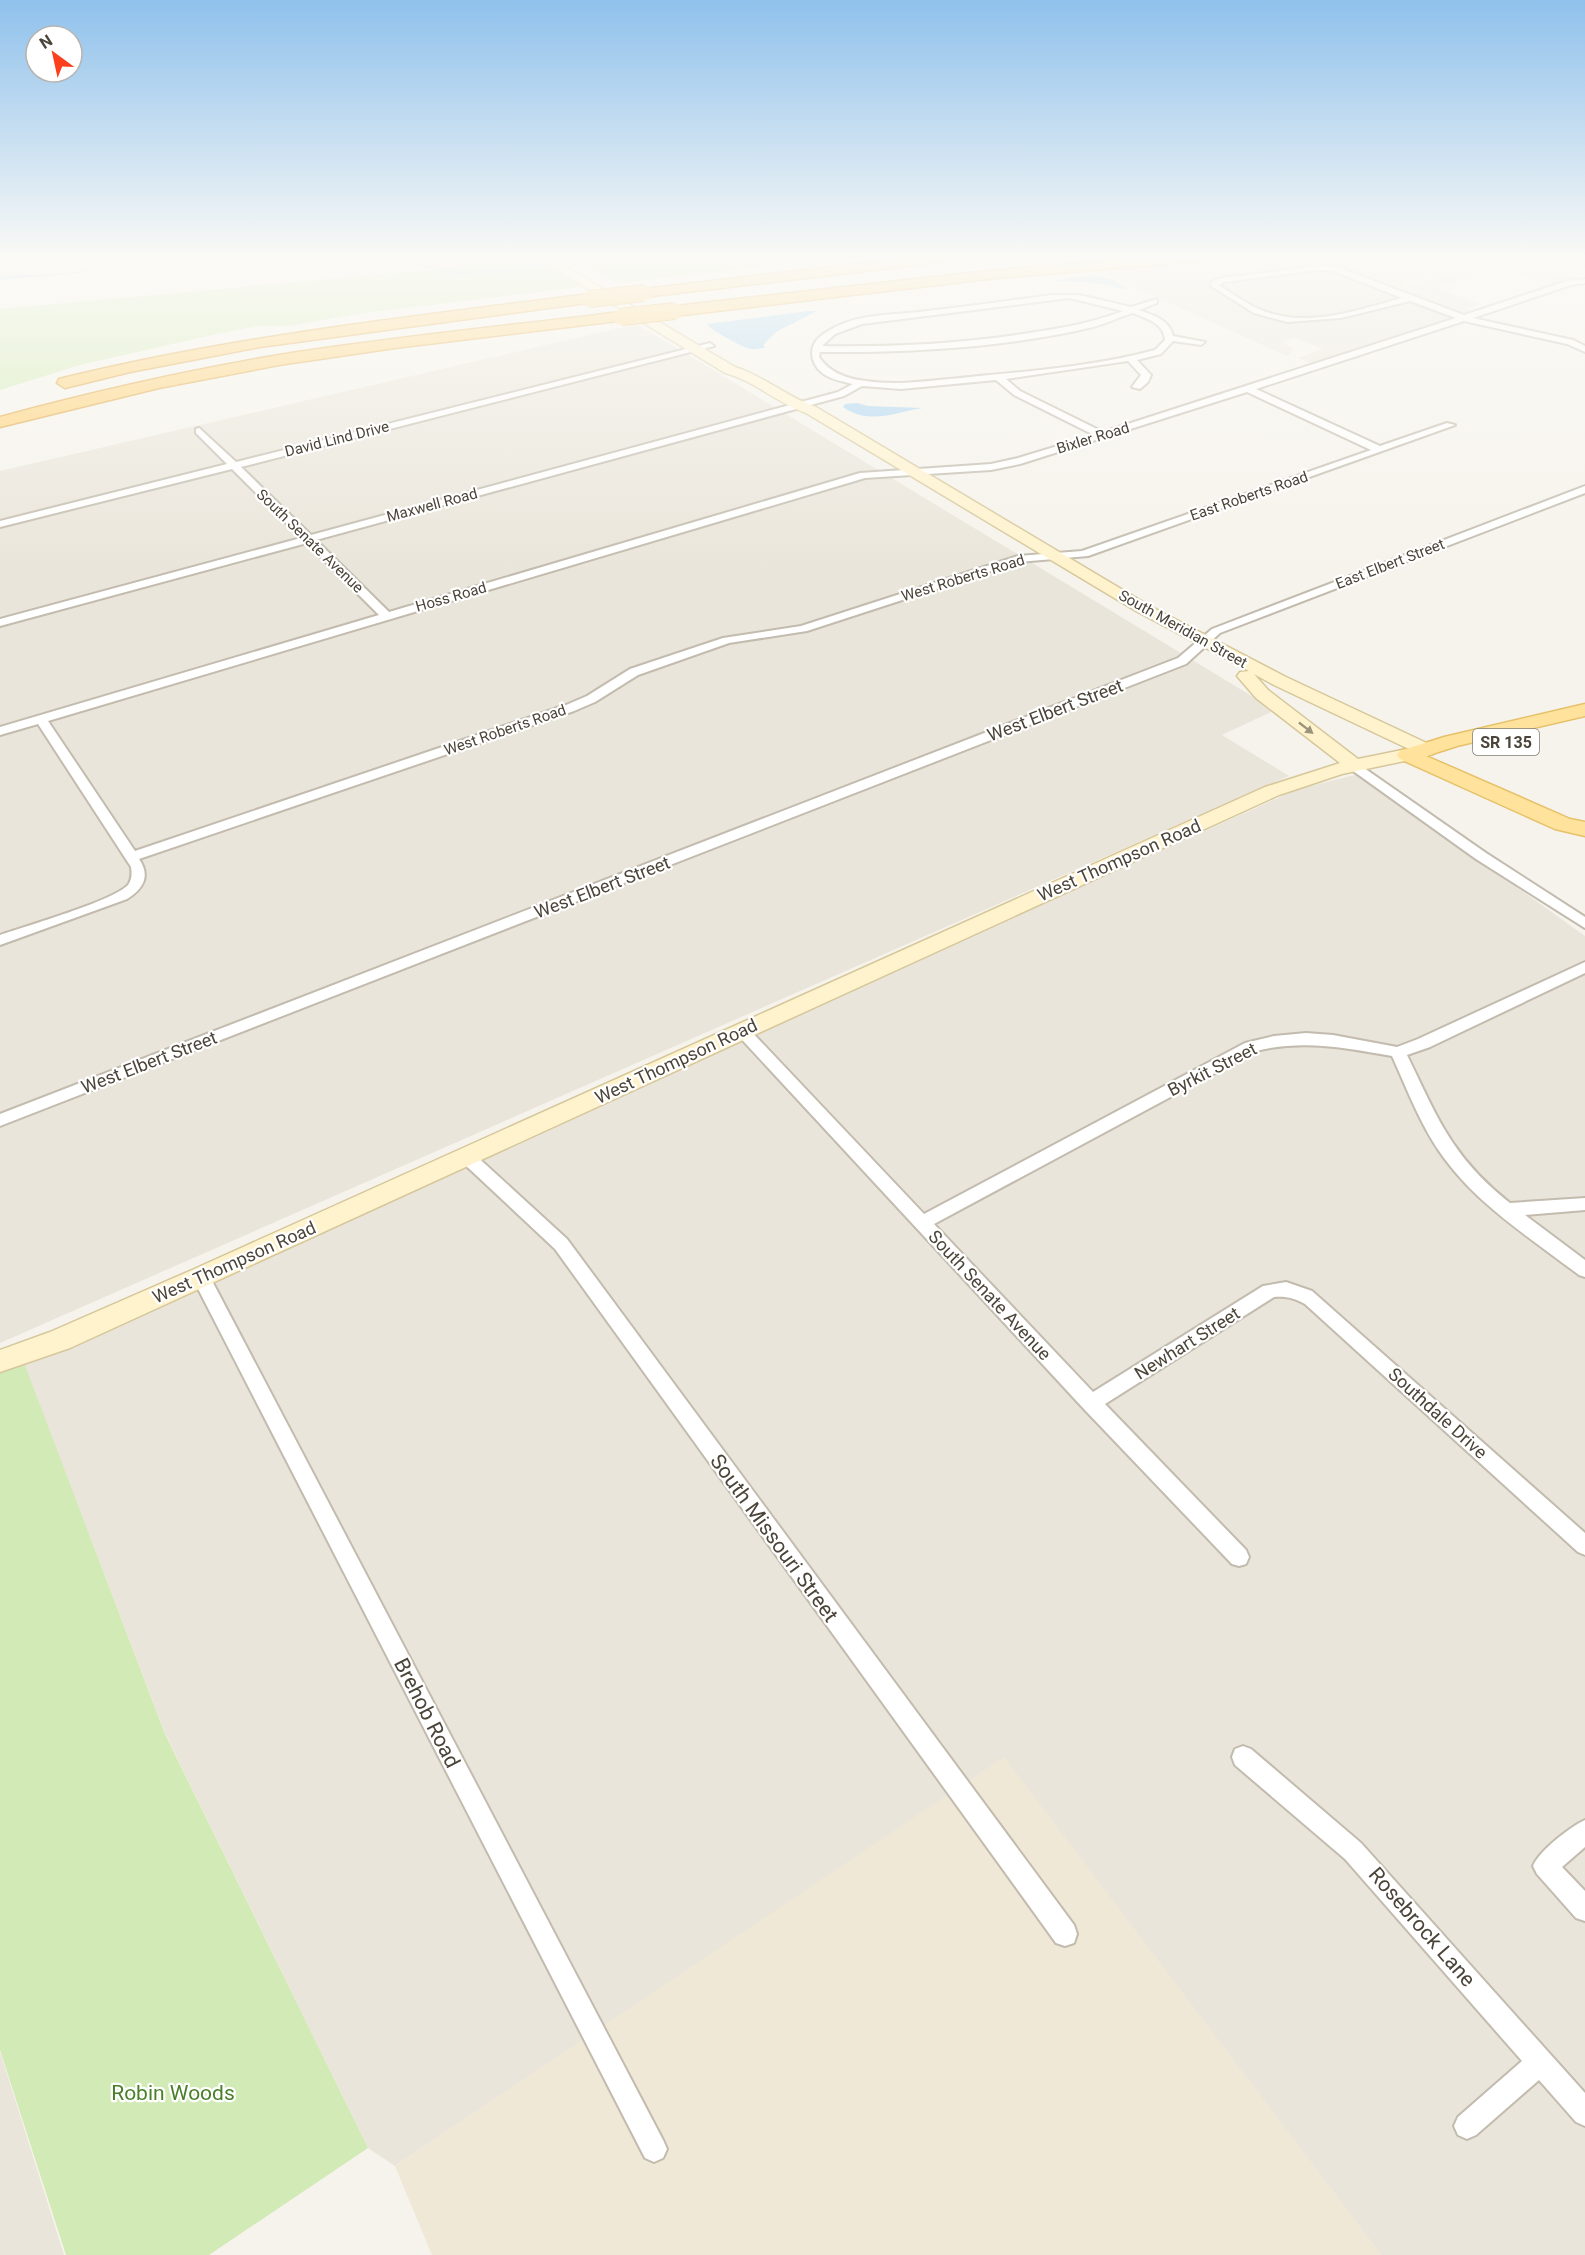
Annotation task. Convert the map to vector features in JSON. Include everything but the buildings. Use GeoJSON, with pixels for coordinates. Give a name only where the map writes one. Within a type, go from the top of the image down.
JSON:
{"type":"FeatureCollection","features":[{"type":"Feature","properties":{"kind":"highway"},"geometry":{"type":"LineString","coordinates":[[46,389],[154,362]]}},
{"type":"Feature","properties":{"kind":"highway"},"geometry":{"type":"LineString","coordinates":[[0,422],[130,389],[270,362]]}},
{"type":"Feature","properties":{"kind":"main road","name":"South Meridian Street"},"geometry":{"type":"LineString","coordinates":[[732,362],[742,367],[743,372],[797,406],[811,410],[903,472],[1045,557]]}},
{"type":"Feature","properties":{"kind":"main road","name":"South Meridian Street"},"geometry":{"type":"LineString","coordinates":[[797,406],[797,413],[903,472],[1246,676],[1417,753],[1563,824],[1585,829]]}},
{"type":"Feature","properties":{"kind":"main road","name":"South Meridian Street"},"geometry":{"type":"LineString","coordinates":[[1199,646],[1291,686],[1417,753],[1585,820]]}},
{"type":"Feature","properties":{"kind":"main road","name":"South Meridian Street"},"geometry":{"type":"LineString","coordinates":[[1246,676],[1262,694],[1354,765]]}},
{"type":"Feature","properties":{"kind":"main road","name":"SR 135"},"geometry":{"type":"LineString","coordinates":[[1417,753],[1451,741],[1585,710]]}},
{"type":"Feature","properties":{"kind":"main road","name":"SR 135"},"geometry":{"type":"LineString","coordinates":[[1417,753],[1458,751],[1585,725]]}},
{"type":"Feature","properties":{"kind":"main road","name":"West Thompson Road"},"geometry":{"type":"LineString","coordinates":[[0,1360],[60,1340],[201,1277],[1272,790],[1354,765],[1417,753]]}},
{"type":"Feature","properties":{"kind":"street","name":"David Lind Drive"},"geometry":{"type":"LineString","coordinates":[[0,524],[647,362]]}},
{"type":"Feature","properties":{"kind":"street"},"geometry":{"type":"LineString","coordinates":[[818,362],[825,371],[842,379],[901,386],[998,377],[1101,362]]}},
{"type":"Feature","properties":{"kind":"street"},"geometry":{"type":"LineString","coordinates":[[1134,362],[1146,375],[1145,380],[1137,387]]}},
{"type":"Feature","properties":{"kind":"street","name":"Bixler Road"},"geometry":{"type":"LineString","coordinates":[[903,472],[1009,464],[1331,362]]}},
{"type":"Feature","properties":{"kind":"street"},"geometry":{"type":"LineString","coordinates":[[998,377],[1017,393],[1102,435]]}},
{"type":"Feature","properties":{"kind":"street","name":"Maxwell Road"},"geometry":{"type":"LineString","coordinates":[[0,622],[841,394],[861,383]]}},
{"type":"Feature","properties":{"kind":"street"},"geometry":{"type":"LineString","coordinates":[[1248,389],[1380,450]]}},
{"type":"Feature","properties":{"kind":"street","name":"East Roberts Road"},"geometry":{"type":"LineString","coordinates":[[1045,557],[1084,554],[1450,425]]}},
{"type":"Feature","properties":{"kind":"street","name":"South Senate Avenue"},"geometry":{"type":"LineString","coordinates":[[199,431],[232,466],[387,616]]}},
{"type":"Feature","properties":{"kind":"street","name":"Hoss Road"},"geometry":{"type":"LineString","coordinates":[[0,731],[864,475],[903,472]]}},
{"type":"Feature","properties":{"kind":"street","name":"East Elbert Street"},"geometry":{"type":"LineString","coordinates":[[1199,646],[1216,631],[1585,489]]}},
{"type":"Feature","properties":{"kind":"street","name":"West Roberts Road"},"geometry":{"type":"LineString","coordinates":[[131,856],[570,708],[591,699],[631,674],[651,665],[727,640],[803,629],[1018,559],[1045,557]]}},
{"type":"Feature","properties":{"kind":"street","name":"West Elbert Street"},"geometry":{"type":"LineString","coordinates":[[0,1120],[1182,661],[1199,646]]}},
{"type":"Feature","properties":{"kind":"street"},"geometry":{"type":"LineString","coordinates":[[0,940],[112,902],[126,894],[140,876],[138,867],[41,719]]}},
{"type":"Feature","properties":{"kind":"street","name":"South Meridian Street"},"geometry":{"type":"LineString","coordinates":[[1354,765],[1481,856],[1585,924]]}},
{"type":"Feature","properties":{"kind":"street"},"geometry":{"type":"LineString","coordinates":[[1585,967],[1424,1043],[1398,1052],[1449,1153],[1471,1179],[1585,1270]]}},
{"type":"Feature","properties":{"kind":"street","name":"South Senate Avenue"},"geometry":{"type":"LineString","coordinates":[[742,1031],[1091,1403],[1239,1557]]}},
{"type":"Feature","properties":{"kind":"street","name":"Byrkit Street"},"geometry":{"type":"LineString","coordinates":[[922,1223],[1251,1047],[1274,1041],[1306,1038],[1333,1040],[1398,1052]]}},
{"type":"Feature","properties":{"kind":"street","name":"South Missouri Street"},"geometry":{"type":"LineString","coordinates":[[467,1157],[561,1244],[1065,1934]]}},
{"type":"Feature","properties":{"kind":"street"},"geometry":{"type":"LineString","coordinates":[[1509,1210],[1585,1204]]}},
{"type":"Feature","properties":{"kind":"street","name":"Brehob Road"},"geometry":{"type":"LineString","coordinates":[[201,1277],[654,2149]]}},
{"type":"Feature","properties":{"kind":"street","name":"Newhart Street"},"geometry":{"type":"LineString","coordinates":[[1091,1403],[1269,1291],[1286,1289]]}},
{"type":"Feature","properties":{"kind":"street","name":"Southdale Drive"},"geometry":{"type":"LineString","coordinates":[[1286,1289],[1311,1299],[1585,1546]]}},
{"type":"Feature","properties":{"kind":"street","name":"Rosebrock Lane"},"geometry":{"type":"LineString","coordinates":[[1243,1757],[1353,1851],[1585,2113]]}},
{"type":"Feature","properties":{"kind":"street"},"geometry":{"type":"LineString","coordinates":[[1585,1832],[1545,1866],[1585,1909]]}},
{"type":"Feature","properties":{"kind":"street"},"geometry":{"type":"LineString","coordinates":[[1467,2126],[1540,2062]]}},
{"type":"Feature","properties":{"kind":"shaded area"},"geometry":{"type":"Polygon","coordinates":[[[471,362],[700,362],[1275,710],[1222,735],[1289,776],[0,1343],[0,471],[471,362]]]}},
{"type":"Feature","properties":{"kind":"shaded area"},"geometry":{"type":"Polygon","coordinates":[[[1359,774],[1585,936],[1585,2255],[1381,2255],[1004,1758],[395,2166],[368,2148],[165,1733],[23,1361],[1298,789],[1359,774]]]}},
{"type":"Feature","properties":{"kind":"shaded area"},"geometry":{"type":"Polygon","coordinates":[[[1004,1757],[1381,2255],[432,2255],[395,2166],[1004,1757]]]}},
{"type":"Feature","properties":{"kind":"shaded area"},"geometry":{"type":"Polygon","coordinates":[[[0,2052],[64,2255],[0,2255],[0,2052]]]}},
{"type":"Feature","properties":{"kind":"green space"},"geometry":{"type":"Polygon","coordinates":[[[0,362],[92,362],[80,365],[0,390],[0,362]]]}},
{"type":"Feature","properties":{"kind":"green space","name":"Robin Woods"},"geometry":{"type":"Polygon","coordinates":[[[23,1360],[165,1734],[368,2148],[209,2255],[66,2255],[0,2050],[0,1370],[23,1360]]]}},
{"type":"Feature","properties":{"kind":"water"},"geometry":{"type":"Polygon","coordinates":[[[857,403],[868,406],[922,408],[872,417],[843,407],[845,404],[857,403]]]}}]}
